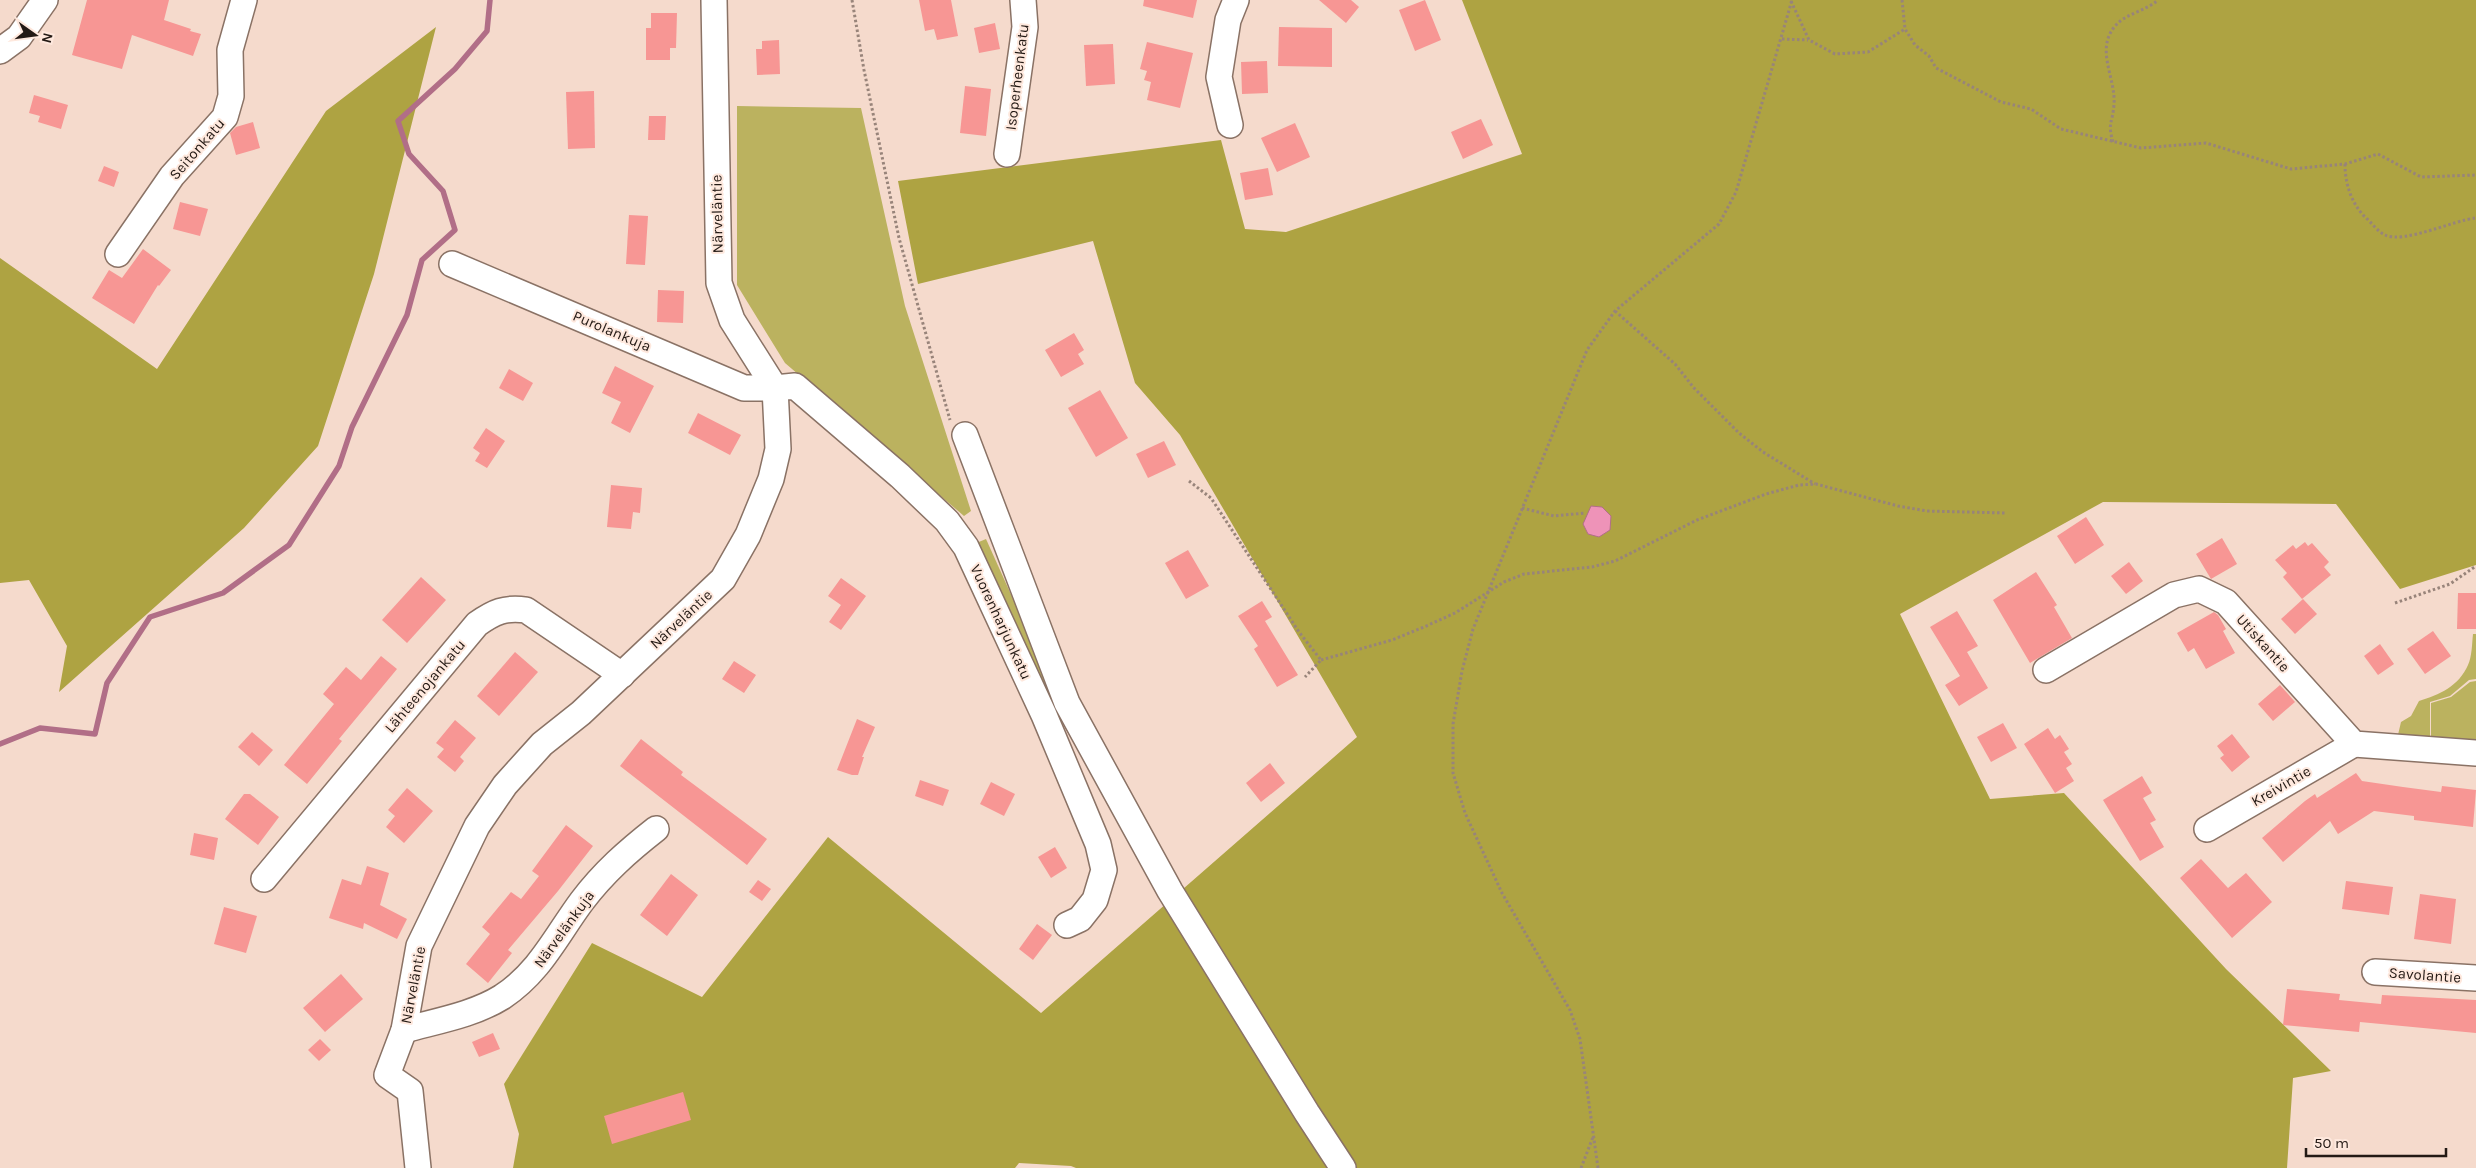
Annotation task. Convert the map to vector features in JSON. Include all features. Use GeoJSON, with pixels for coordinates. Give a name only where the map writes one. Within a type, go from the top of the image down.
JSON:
{"type":"FeatureCollection","features":[{"type":"Feature","properties":{"kind":"street"},"geometry":{"type":"LineString","coordinates":[[0,51],[19,37],[45,0]]}},
{"type":"Feature","properties":{"kind":"street","name":"Seitonkatu"},"geometry":{"type":"LineString","coordinates":[[118,254],[172,176],[225,117],[231,96],[230,50],[244,0]]}},
{"type":"Feature","properties":{"kind":"street","name":"Närveläntie"},"geometry":{"type":"LineString","coordinates":[[418,1168],[410,1092],[387,1075],[404,1030],[419,946],[477,826],[505,785],[542,744],[581,713],[723,579],[748,535],[771,479],[778,449],[775,388],[732,320],[718,283],[714,0]]}},
{"type":"Feature","properties":{"kind":"street","name":"Isoperheenkatu"},"geometry":{"type":"LineString","coordinates":[[1007,154],[1025,27],[1023,0]]}},
{"type":"Feature","properties":{"kind":"street"},"geometry":{"type":"LineString","coordinates":[[1230,125],[1219,77],[1228,20],[1236,0]]}},
{"type":"Feature","properties":{"kind":"street","name":"Purolankuja"},"geometry":{"type":"LineString","coordinates":[[452,264],[744,388],[775,388]]}},
{"type":"Feature","properties":{"kind":"street","name":"Vuorenharjunkatu"},"geometry":{"type":"LineString","coordinates":[[775,388],[795,386],[900,476],[947,521],[966,547],[1044,715],[1098,844],[1104,870],[1096,900],[1080,919],[1067,925]]}},
{"type":"Feature","properties":{"kind":"street"},"geometry":{"type":"LineString","coordinates":[[959,432],[1067,702],[1170,891],[1302,1105],[1344,1168]]}},
{"type":"Feature","properties":{"kind":"street","name":"Utiskantie"},"geometry":{"type":"LineString","coordinates":[[2046,670],[2174,595],[2199,589],[2226,602],[2354,744]]}},
{"type":"Feature","properties":{"kind":"street","name":"Lähteenojankatu"},"geometry":{"type":"LineString","coordinates":[[264,879],[477,624],[495,611],[512,608],[526,610],[622,675]]}},
{"type":"Feature","properties":{"kind":"street"},"geometry":{"type":"LineString","coordinates":[[2354,744],[2476,754]]}},
{"type":"Feature","properties":{"kind":"street","name":"Kreivintie"},"geometry":{"type":"LineString","coordinates":[[2208,829],[2354,744]]}},
{"type":"Feature","properties":{"kind":"street","name":"Närvelänkuja"},"geometry":{"type":"LineString","coordinates":[[404,1030],[472,1012],[501,997],[533,972],[582,901],[612,864],[656,829]]}},
{"type":"Feature","properties":{"kind":"street","name":"Savolantie"},"geometry":{"type":"LineString","coordinates":[[2374,972],[2476,978]]}},
{"type":"Feature","properties":{"kind":"path"},"geometry":{"type":"LineString","coordinates":[[852,0],[864,70],[899,238],[959,432]]}},
{"type":"Feature","properties":{"kind":"path"},"geometry":{"type":"LineString","coordinates":[[1902,0],[1905,29],[1915,45],[1929,56],[1936,68],[2001,102],[2031,109],[2060,129],[2141,148],[2206,143],[2291,169],[2345,164],[2378,154],[2421,177],[2476,175]]}},
{"type":"Feature","properties":{"kind":"path"},"geometry":{"type":"LineString","coordinates":[[2112,142],[2108,128],[2114,104],[2105,54],[2110,35],[2118,22],[2149,8],[2158,0]]}},
{"type":"Feature","properties":{"kind":"path"},"geometry":{"type":"LineString","coordinates":[[1791,1],[1809,40]]}},
{"type":"Feature","properties":{"kind":"path"},"geometry":{"type":"LineString","coordinates":[[1598,1168],[1580,1039],[1570,1010],[1502,893],[1465,813],[1453,773],[1453,724],[1462,671],[1485,594],[1587,350],[1615,311],[1719,224],[1736,192],[1782,39],[1791,1]]}},
{"type":"Feature","properties":{"kind":"path"},"geometry":{"type":"LineString","coordinates":[[1782,39],[1809,40],[1835,54],[1868,52],[1905,29]]}},
{"type":"Feature","properties":{"kind":"path"},"geometry":{"type":"LineString","coordinates":[[2345,164],[2345,181],[2358,210],[2385,235],[2406,237],[2464,219],[2476,218]]}},
{"type":"Feature","properties":{"kind":"path"},"geometry":{"type":"LineString","coordinates":[[1615,311],[1675,364],[1694,388],[1739,433],[1763,452],[1816,484],[1898,506],[1927,511],[2006,513]]}},
{"type":"Feature","properties":{"kind":"path"},"geometry":{"type":"LineString","coordinates":[[1189,481],[1211,498],[1299,632],[1321,660]]}},
{"type":"Feature","properties":{"kind":"path"},"geometry":{"type":"LineString","coordinates":[[1306,677],[1321,660],[1392,640],[1424,627],[1455,613],[1504,582],[1524,574],[1592,567],[1615,561],[1706,517],[1766,494],[1799,485],[1816,484]]}},
{"type":"Feature","properties":{"kind":"path"},"geometry":{"type":"LineString","coordinates":[[1522,508],[1554,516],[1585,514]]}},
{"type":"Feature","properties":{"kind":"path"},"geometry":{"type":"LineString","coordinates":[[2395,603],[2450,584],[2476,566]]}},
{"type":"Feature","properties":{"kind":"path"},"geometry":{"type":"LineString","coordinates":[[1581,1168],[1593,1137]]}},
{"type":"Feature","properties":{"kind":"shaded area"},"geometry":{"type":"Polygon","coordinates":[[[1462,0],[2476,0],[2476,565],[2400,589],[2336,504],[2103,502],[1900,614],[1990,799],[2064,793],[2226,969],[2331,1071],[2293,1078],[2287,1168],[1076,1168],[1071,1166],[1019,1163],[1015,1168],[513,1168],[519,1134],[504,1084],[592,943],[702,997],[828,837],[1041,1013],[1357,737],[1180,435],[1135,383],[1093,241],[918,284],[898,181],[1221,140],[1245,229],[1286,232],[1522,154],[1462,0]]]}},
{"type":"Feature","properties":{"kind":"shaded area"},"geometry":{"type":"Polygon","coordinates":[[[436,27],[374,274],[318,446],[244,528],[59,692],[67,646],[29,580],[0,583],[0,258],[157,369],[326,111],[436,27]]]}},
{"type":"Feature","properties":{"kind":"shaded area"},"geometry":{"type":"Polygon","coordinates":[[[737,106],[861,108],[905,306],[971,511],[964,516],[785,363],[737,285],[737,106]]]}},
{"type":"Feature","properties":{"kind":"shaded area"},"geometry":{"type":"Polygon","coordinates":[[[1591,506],[1602,507],[1611,516],[1610,530],[1599,537],[1588,534],[1583,524],[1591,506]]]}},
{"type":"Feature","properties":{"kind":"shaded area"},"geometry":{"type":"Polygon","coordinates":[[[986,539],[1058,699],[1058,703],[1043,695],[974,544],[986,539]]]}},
{"type":"Feature","properties":{"kind":"shaded area"},"geometry":{"type":"Polygon","coordinates":[[[2473,634],[2476,634],[2476,679],[2469,680],[2450,696],[2430,702],[2430,738],[2442,739],[2431,737],[2431,703],[2451,697],[2470,682],[2476,681],[2476,747],[2397,739],[2401,722],[2411,716],[2419,701],[2448,689],[2459,679],[2468,665],[2472,650],[2473,634]]]}},
{"type":"Feature","properties":{"kind":"building"},"geometry":{"type":"Polygon","coordinates":[[[87,0],[169,0],[164,20],[201,34],[193,56],[132,35],[122,69],[72,55],[87,0]]]}},
{"type":"Feature","properties":{"kind":"building"},"geometry":{"type":"Polygon","coordinates":[[[919,0],[951,0],[958,36],[937,40],[934,29],[925,31],[919,0]]]}},
{"type":"Feature","properties":{"kind":"building"},"geometry":{"type":"Polygon","coordinates":[[[1144,0],[1197,0],[1193,18],[1143,6],[1144,0]]]}},
{"type":"Feature","properties":{"kind":"building"},"geometry":{"type":"Polygon","coordinates":[[[1319,0],[1351,0],[1359,7],[1346,23],[1319,0]]]}},
{"type":"Feature","properties":{"kind":"building"},"geometry":{"type":"Polygon","coordinates":[[[1425,0],[1441,40],[1415,51],[1399,10],[1425,0]]]}},
{"type":"Feature","properties":{"kind":"building"},"geometry":{"type":"Polygon","coordinates":[[[651,13],[677,13],[676,48],[670,48],[670,60],[646,60],[646,28],[651,28],[651,13]]]}},
{"type":"Feature","properties":{"kind":"building"},"geometry":{"type":"Polygon","coordinates":[[[995,23],[1000,49],[979,53],[974,28],[995,23]]]}},
{"type":"Feature","properties":{"kind":"building"},"geometry":{"type":"Polygon","coordinates":[[[1279,27],[1332,28],[1332,67],[1278,66],[1279,27]]]}},
{"type":"Feature","properties":{"kind":"building"},"geometry":{"type":"Polygon","coordinates":[[[779,40],[780,74],[757,75],[756,49],[762,49],[762,41],[779,40]]]}},
{"type":"Feature","properties":{"kind":"building"},"geometry":{"type":"Polygon","coordinates":[[[1147,42],[1193,53],[1180,108],[1147,100],[1151,82],[1144,80],[1147,71],[1140,69],[1147,42]]]}},
{"type":"Feature","properties":{"kind":"building"},"geometry":{"type":"Polygon","coordinates":[[[1113,44],[1115,84],[1086,86],[1084,45],[1113,44]]]}},
{"type":"Feature","properties":{"kind":"building"},"geometry":{"type":"Polygon","coordinates":[[[1267,61],[1268,93],[1242,94],[1241,62],[1267,61]]]}},
{"type":"Feature","properties":{"kind":"building"},"geometry":{"type":"Polygon","coordinates":[[[965,86],[991,89],[986,136],[960,133],[965,86]]]}},
{"type":"Feature","properties":{"kind":"building"},"geometry":{"type":"Polygon","coordinates":[[[594,91],[595,148],[568,149],[566,92],[594,91]]]}},
{"type":"Feature","properties":{"kind":"building"},"geometry":{"type":"Polygon","coordinates":[[[34,95],[68,105],[61,129],[38,122],[40,116],[29,113],[34,95]]]}},
{"type":"Feature","properties":{"kind":"building"},"geometry":{"type":"Polygon","coordinates":[[[649,116],[666,116],[665,140],[648,140],[649,116]]]}},
{"type":"Feature","properties":{"kind":"building"},"geometry":{"type":"Polygon","coordinates":[[[1481,119],[1493,145],[1463,159],[1451,132],[1481,119]]]}},
{"type":"Feature","properties":{"kind":"building"},"geometry":{"type":"Polygon","coordinates":[[[253,122],[260,148],[236,155],[230,133],[236,127],[253,122]]]}},
{"type":"Feature","properties":{"kind":"building"},"geometry":{"type":"Polygon","coordinates":[[[1295,123],[1310,157],[1277,172],[1261,138],[1295,123]]]}},
{"type":"Feature","properties":{"kind":"building"},"geometry":{"type":"Polygon","coordinates":[[[104,166],[119,172],[114,187],[98,181],[104,166]]]}},
{"type":"Feature","properties":{"kind":"building"},"geometry":{"type":"Polygon","coordinates":[[[1268,168],[1273,195],[1245,200],[1240,173],[1268,168]]]}},
{"type":"Feature","properties":{"kind":"building"},"geometry":{"type":"Polygon","coordinates":[[[180,202],[208,209],[200,236],[173,229],[180,202]]]}},
{"type":"Feature","properties":{"kind":"building"},"geometry":{"type":"Polygon","coordinates":[[[629,215],[648,216],[645,265],[626,264],[629,215]]]}},
{"type":"Feature","properties":{"kind":"building"},"geometry":{"type":"Polygon","coordinates":[[[143,249],[171,270],[158,285],[134,324],[92,298],[109,270],[122,278],[143,249]]]}},
{"type":"Feature","properties":{"kind":"building"},"geometry":{"type":"Polygon","coordinates":[[[658,290],[684,291],[683,323],[657,322],[658,290]]]}},
{"type":"Feature","properties":{"kind":"building"},"geometry":{"type":"Polygon","coordinates":[[[1074,333],[1084,350],[1078,354],[1084,364],[1061,377],[1045,350],[1074,333]]]}},
{"type":"Feature","properties":{"kind":"building"},"geometry":{"type":"Polygon","coordinates":[[[615,366],[654,386],[630,433],[611,423],[621,402],[602,393],[615,366]]]}},
{"type":"Feature","properties":{"kind":"building"},"geometry":{"type":"Polygon","coordinates":[[[509,369],[533,383],[523,401],[499,388],[509,369]]]}},
{"type":"Feature","properties":{"kind":"building"},"geometry":{"type":"Polygon","coordinates":[[[1100,390],[1128,438],[1096,457],[1068,408],[1100,390]]]}},
{"type":"Feature","properties":{"kind":"building"},"geometry":{"type":"Polygon","coordinates":[[[698,413],[741,435],[730,455],[688,433],[698,413]]]}},
{"type":"Feature","properties":{"kind":"building"},"geometry":{"type":"Polygon","coordinates":[[[486,428],[505,441],[487,468],[475,461],[480,453],[473,448],[486,428]]]}},
{"type":"Feature","properties":{"kind":"building"},"geometry":{"type":"Polygon","coordinates":[[[1164,441],[1176,465],[1148,478],[1136,454],[1164,441]]]}},
{"type":"Feature","properties":{"kind":"building"},"geometry":{"type":"Polygon","coordinates":[[[611,485],[642,488],[640,513],[633,512],[631,529],[607,527],[611,485]]]}},
{"type":"Feature","properties":{"kind":"building"},"geometry":{"type":"Polygon","coordinates":[[[2086,517],[2104,545],[2075,564],[2057,536],[2086,517]]]}},
{"type":"Feature","properties":{"kind":"building"},"geometry":{"type":"Polygon","coordinates":[[[2222,538],[2237,564],[2211,579],[2196,554],[2222,538]]]}},
{"type":"Feature","properties":{"kind":"building"},"geometry":{"type":"Polygon","coordinates":[[[2305,542],[2308,546],[2312,543],[2329,562],[2324,567],[2331,575],[2302,599],[2283,577],[2287,573],[2275,560],[2293,545],[2296,549],[2305,542]]]}},
{"type":"Feature","properties":{"kind":"building"},"geometry":{"type":"Polygon","coordinates":[[[1188,550],[1209,586],[1186,599],[1165,563],[1188,550]]]}},
{"type":"Feature","properties":{"kind":"building"},"geometry":{"type":"Polygon","coordinates":[[[2129,562],[2143,581],[2126,594],[2111,576],[2129,562]]]}},
{"type":"Feature","properties":{"kind":"building"},"geometry":{"type":"Polygon","coordinates":[[[2036,572],[2057,605],[2054,607],[2072,638],[2030,663],[1993,600],[2036,572]]]}},
{"type":"Feature","properties":{"kind":"building"},"geometry":{"type":"Polygon","coordinates":[[[421,577],[446,600],[407,643],[382,620],[421,577]]]}},
{"type":"Feature","properties":{"kind":"building"},"geometry":{"type":"Polygon","coordinates":[[[841,578],[866,596],[841,630],[829,622],[841,605],[828,596],[841,578]]]}},
{"type":"Feature","properties":{"kind":"building"},"geometry":{"type":"Polygon","coordinates":[[[2458,593],[2476,593],[2476,629],[2457,629],[2458,593]]]}},
{"type":"Feature","properties":{"kind":"building"},"geometry":{"type":"Polygon","coordinates":[[[2303,599],[2317,614],[2295,634],[2281,619],[2303,599]]]}},
{"type":"Feature","properties":{"kind":"building"},"geometry":{"type":"Polygon","coordinates":[[[1262,601],[1272,617],[1265,621],[1298,675],[1277,687],[1254,649],[1258,646],[1238,616],[1262,601]]]}},
{"type":"Feature","properties":{"kind":"building"},"geometry":{"type":"Polygon","coordinates":[[[1957,611],[1978,646],[1967,652],[1988,688],[1959,706],[1945,685],[1960,676],[1930,627],[1957,611]]]}},
{"type":"Feature","properties":{"kind":"building"},"geometry":{"type":"Polygon","coordinates":[[[2214,612],[2218,615],[2226,629],[2223,631],[2235,653],[2206,669],[2194,648],[2188,652],[2177,633],[2214,612]]]}},
{"type":"Feature","properties":{"kind":"building"},"geometry":{"type":"Polygon","coordinates":[[[2433,631],[2451,656],[2425,674],[2407,649],[2433,631]]]}},
{"type":"Feature","properties":{"kind":"building"},"geometry":{"type":"Polygon","coordinates":[[[2380,644],[2394,664],[2378,675],[2364,656],[2380,644]]]}},
{"type":"Feature","properties":{"kind":"building"},"geometry":{"type":"Polygon","coordinates":[[[515,652],[538,672],[499,716],[477,696],[515,652]]]}},
{"type":"Feature","properties":{"kind":"building"},"geometry":{"type":"Polygon","coordinates":[[[381,656],[397,669],[339,739],[342,741],[307,784],[284,765],[334,704],[323,694],[346,667],[361,680],[381,656]]]}},
{"type":"Feature","properties":{"kind":"building"},"geometry":{"type":"Polygon","coordinates":[[[734,661],[756,675],[744,693],[722,679],[734,661]]]}},
{"type":"Feature","properties":{"kind":"building"},"geometry":{"type":"Polygon","coordinates":[[[2280,685],[2295,702],[2273,721],[2258,704],[2280,685]]]}},
{"type":"Feature","properties":{"kind":"building"},"geometry":{"type":"Polygon","coordinates":[[[857,719],[875,727],[862,757],[864,757],[858,775],[852,775],[837,770],[857,719]]]}},
{"type":"Feature","properties":{"kind":"building"},"geometry":{"type":"Polygon","coordinates":[[[455,720],[476,738],[460,757],[464,761],[455,772],[437,757],[444,749],[436,743],[455,720]]]}},
{"type":"Feature","properties":{"kind":"building"},"geometry":{"type":"Polygon","coordinates":[[[2003,723],[2017,748],[1991,762],[1977,737],[2003,723]]]}},
{"type":"Feature","properties":{"kind":"building"},"geometry":{"type":"Polygon","coordinates":[[[2048,728],[2055,739],[2060,735],[2069,749],[2064,752],[2072,764],[2066,768],[2074,781],[2055,793],[2024,744],[2048,728]]]}},
{"type":"Feature","properties":{"kind":"building"},"geometry":{"type":"Polygon","coordinates":[[[252,732],[273,750],[259,766],[238,747],[252,732]]]}},
{"type":"Feature","properties":{"kind":"building"},"geometry":{"type":"Polygon","coordinates":[[[2232,734],[2250,757],[2232,772],[2220,758],[2224,755],[2217,746],[2232,734]]]}},
{"type":"Feature","properties":{"kind":"building"},"geometry":{"type":"Polygon","coordinates":[[[641,739],[683,772],[681,775],[767,839],[747,865],[620,766],[641,739]]]}},
{"type":"Feature","properties":{"kind":"building"},"geometry":{"type":"Polygon","coordinates":[[[1270,763],[1285,783],[1261,802],[1246,783],[1270,763]]]}},
{"type":"Feature","properties":{"kind":"building"},"geometry":{"type":"Polygon","coordinates":[[[2356,773],[2362,781],[2403,787],[2441,792],[2442,786],[2476,790],[2473,827],[2414,820],[2414,816],[2374,811],[2338,834],[2330,821],[2283,862],[2262,838],[2315,794],[2317,798],[2356,773]]]}},
{"type":"Feature","properties":{"kind":"building"},"geometry":{"type":"Polygon","coordinates":[[[2142,776],[2152,793],[2143,798],[2156,820],[2150,823],[2164,847],[2140,861],[2103,800],[2142,776]]]}},
{"type":"Feature","properties":{"kind":"building"},"geometry":{"type":"Polygon","coordinates":[[[920,780],[949,790],[943,806],[915,796],[920,780]]]}},
{"type":"Feature","properties":{"kind":"building"},"geometry":{"type":"Polygon","coordinates":[[[991,782],[1015,794],[1004,816],[980,804],[991,782]]]}},
{"type":"Feature","properties":{"kind":"building"},"geometry":{"type":"Polygon","coordinates":[[[407,788],[433,811],[404,843],[386,827],[395,816],[388,810],[407,788]]]}},
{"type":"Feature","properties":{"kind":"building"},"geometry":{"type":"Polygon","coordinates":[[[244,794],[250,794],[279,817],[258,845],[225,819],[244,794]]]}},
{"type":"Feature","properties":{"kind":"building"},"geometry":{"type":"Polygon","coordinates":[[[566,825],[593,846],[508,950],[512,953],[488,983],[466,964],[490,934],[482,927],[511,892],[521,899],[539,876],[532,871],[566,825]]]}},
{"type":"Feature","properties":{"kind":"building"},"geometry":{"type":"Polygon","coordinates":[[[194,833],[218,838],[214,860],[190,855],[194,833]]]}},
{"type":"Feature","properties":{"kind":"building"},"geometry":{"type":"Polygon","coordinates":[[[1055,847],[1067,868],[1051,878],[1038,857],[1055,847]]]}},
{"type":"Feature","properties":{"kind":"building"},"geometry":{"type":"Polygon","coordinates":[[[2201,859],[2228,888],[2246,873],[2272,902],[2232,938],[2180,878],[2201,859]]]}},
{"type":"Feature","properties":{"kind":"building"},"geometry":{"type":"Polygon","coordinates":[[[367,866],[389,873],[380,905],[407,919],[397,939],[364,923],[363,929],[329,918],[342,879],[361,885],[367,866]]]}},
{"type":"Feature","properties":{"kind":"building"},"geometry":{"type":"Polygon","coordinates":[[[671,874],[698,895],[667,936],[640,915],[671,874]]]}},
{"type":"Feature","properties":{"kind":"building"},"geometry":{"type":"Polygon","coordinates":[[[758,880],[771,889],[762,901],[749,892],[758,880]]]}},
{"type":"Feature","properties":{"kind":"building"},"geometry":{"type":"Polygon","coordinates":[[[2346,881],[2393,887],[2389,915],[2342,909],[2346,881]]]}},
{"type":"Feature","properties":{"kind":"building"},"geometry":{"type":"Polygon","coordinates":[[[2420,894],[2456,899],[2451,944],[2414,939],[2420,894]]]}},
{"type":"Feature","properties":{"kind":"building"},"geometry":{"type":"Polygon","coordinates":[[[224,907],[257,916],[246,953],[214,944],[224,907]]]}},
{"type":"Feature","properties":{"kind":"building"},"geometry":{"type":"Polygon","coordinates":[[[1037,924],[1052,935],[1033,960],[1019,949],[1037,924]]]}},
{"type":"Feature","properties":{"kind":"building"},"geometry":{"type":"Polygon","coordinates":[[[341,974],[363,999],[325,1032],[303,1008],[341,974]]]}},
{"type":"Feature","properties":{"kind":"building"},"geometry":{"type":"Polygon","coordinates":[[[2287,989],[2340,994],[2339,1000],[2381,1004],[2382,995],[2476,1000],[2476,1033],[2360,1022],[2359,1032],[2283,1025],[2287,989]]]}},
{"type":"Feature","properties":{"kind":"building"},"geometry":{"type":"Polygon","coordinates":[[[493,1033],[500,1049],[479,1057],[472,1042],[493,1033]]]}},
{"type":"Feature","properties":{"kind":"building"},"geometry":{"type":"Polygon","coordinates":[[[320,1039],[331,1050],[319,1061],[308,1050],[320,1039]]]}},
{"type":"Feature","properties":{"kind":"building"},"geometry":{"type":"Polygon","coordinates":[[[683,1092],[691,1120],[612,1144],[604,1116],[683,1092]]]}},
{"type":"Feature","properties":{"kind":"waterway"},"geometry":{"type":"LineString","coordinates":[[0,744],[40,728],[95,734],[107,683],[150,617],[223,593],[289,545],[339,466],[352,427],[407,315],[422,260],[455,230],[443,191],[409,154],[398,121],[455,69],[487,31],[490,0]]}}]}
